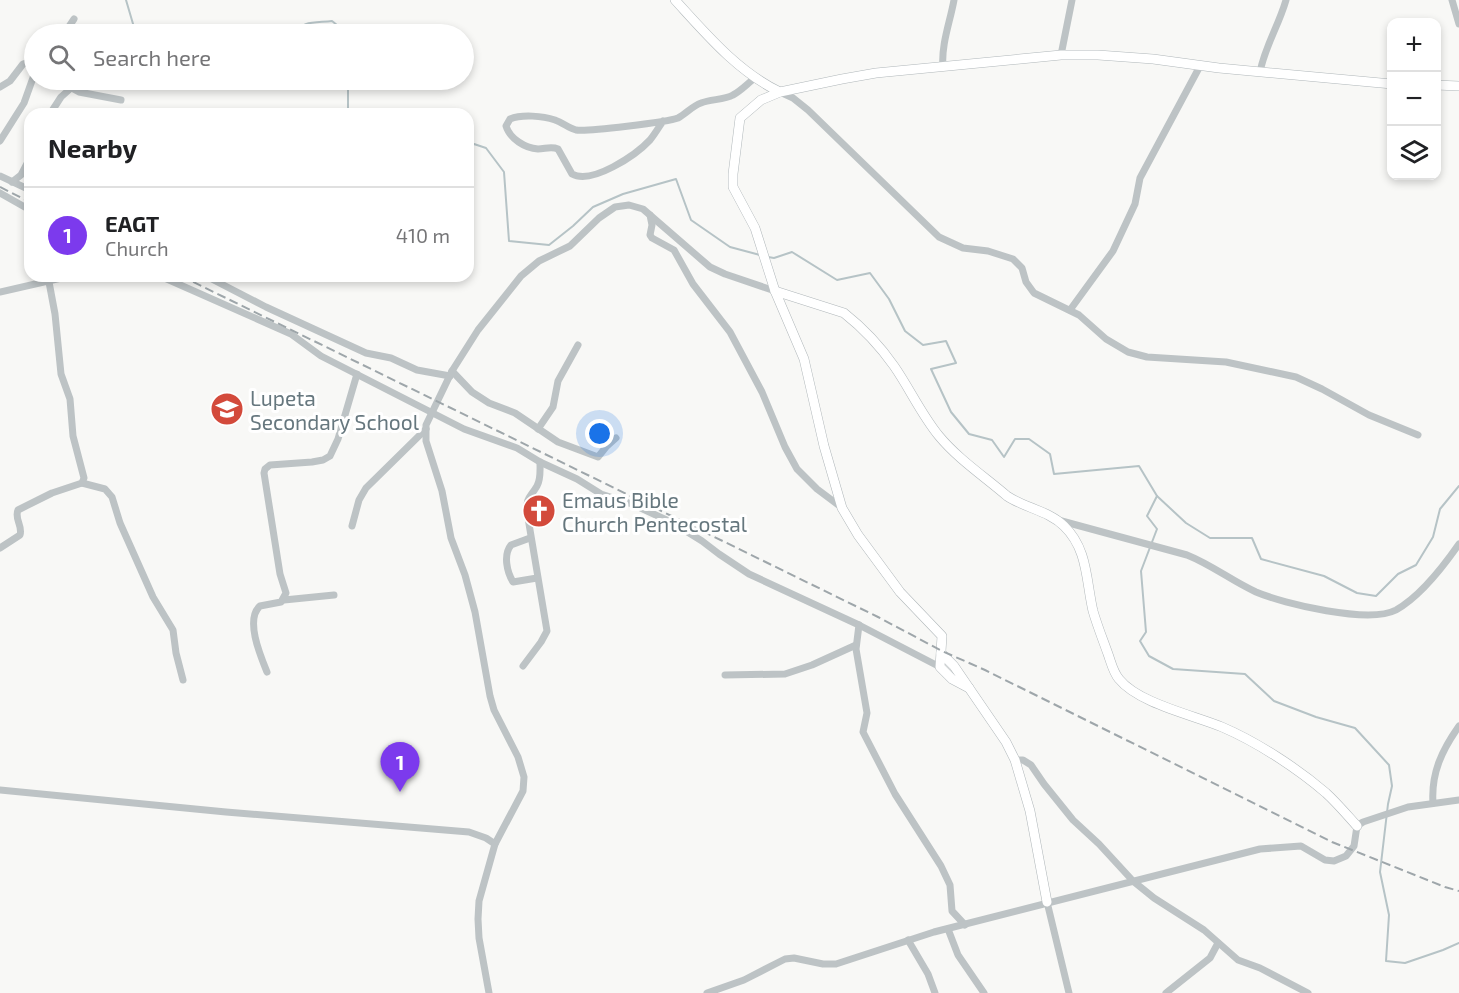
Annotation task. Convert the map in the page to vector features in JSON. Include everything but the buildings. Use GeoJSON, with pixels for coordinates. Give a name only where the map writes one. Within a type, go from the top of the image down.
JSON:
{"type":"FeatureCollection","features":[{"type":"Feature","properties":{"kind":"street"},"geometry":{"type":"LineString","coordinates":[[675,0],[730,58],[755,78],[793,98],[808,110],[939,237],[963,248],[988,251],[1013,259],[1022,268],[1026,282],[1034,293],[1079,315],[1106,339],[1128,352],[1147,357],[1226,362],[1296,377],[1369,415],[1418,435]]}},
{"type":"Feature","properties":{"kind":"street"},"geometry":{"type":"LineString","coordinates":[[943,67],[944,42],[954,0]]}},
{"type":"Feature","properties":{"kind":"street"},"geometry":{"type":"LineString","coordinates":[[1062,55],[1072,0]]}},
{"type":"Feature","properties":{"kind":"street"},"geometry":{"type":"LineString","coordinates":[[1260,72],[1264,55],[1286,0]]}},
{"type":"Feature","properties":{"kind":"street"},"geometry":{"type":"LineString","coordinates":[[1452,0],[1459,24]]}},
{"type":"Feature","properties":{"kind":"street"},"geometry":{"type":"LineString","coordinates":[[71,24],[74,19]]}},
{"type":"Feature","properties":{"kind":"street"},"geometry":{"type":"LineString","coordinates":[[940,667],[942,636],[900,591],[858,535],[842,508],[824,446],[804,359],[774,287],[755,228],[733,187],[740,118],[760,100],[780,92],[876,73],[1062,55],[1125,57],[1387,84]]}},
{"type":"Feature","properties":{"kind":"street"},"geometry":{"type":"LineString","coordinates":[[0,87],[10,81],[24,64]]}},
{"type":"Feature","properties":{"kind":"street"},"geometry":{"type":"LineString","coordinates":[[1070,310],[1113,251],[1135,204],[1140,178],[1200,66]]}},
{"type":"Feature","properties":{"kind":"street"},"geometry":{"type":"LineString","coordinates":[[663,121],[649,141],[628,157],[584,178],[572,174],[558,149],[529,147],[511,136],[506,126],[510,119],[516,117],[547,118],[583,131],[663,121],[678,117],[702,102],[733,95],[755,78]]}},
{"type":"Feature","properties":{"kind":"street"},"geometry":{"type":"LineString","coordinates":[[1441,85],[1459,86]]}},
{"type":"Feature","properties":{"kind":"street"},"geometry":{"type":"LineString","coordinates":[[0,141],[24,103],[29,90]]}},
{"type":"Feature","properties":{"kind":"street"},"geometry":{"type":"LineString","coordinates":[[54,108],[69,90]]}},
{"type":"Feature","properties":{"kind":"street"},"geometry":{"type":"LineString","coordinates":[[77,90],[95,96],[121,100]]}},
{"type":"Feature","properties":{"kind":"street"},"geometry":{"type":"LineString","coordinates":[[12,182],[24,169]]}},
{"type":"Feature","properties":{"kind":"street"},"geometry":{"type":"LineString","coordinates":[[0,176],[24,187]]}},
{"type":"Feature","properties":{"kind":"street"},"geometry":{"type":"LineString","coordinates":[[0,194],[24,207]]}},
{"type":"Feature","properties":{"kind":"street"},"geometry":{"type":"LineString","coordinates":[[489,993],[478,910],[495,844],[519,800],[525,786],[524,777],[518,757],[494,710],[475,612],[465,575],[451,538],[442,491],[426,441],[426,429],[451,373],[484,322],[515,283],[533,265],[570,246],[599,218],[615,207],[629,205],[643,209],[710,267],[724,274],[774,287],[844,313],[864,330],[895,367],[919,408],[944,442],[1017,503],[1057,519],[1204,562],[1259,593],[1315,608],[1364,614],[1383,613],[1396,609],[1422,589],[1459,544]]}},
{"type":"Feature","properties":{"kind":"street"},"geometry":{"type":"LineString","coordinates":[[650,215],[651,238],[674,250],[693,284],[723,321],[740,348],[797,469],[817,489],[842,508]]}},
{"type":"Feature","properties":{"kind":"street"},"geometry":{"type":"LineString","coordinates":[[0,292],[49,282],[55,314],[61,374],[70,399],[74,436],[84,478],[82,483]]}},
{"type":"Feature","properties":{"kind":"street"},"geometry":{"type":"LineString","coordinates":[[174,282],[291,334],[321,357],[464,429],[517,448],[601,494],[632,504],[673,523],[741,570],[859,625],[940,667],[952,679],[969,688]]}},
{"type":"Feature","properties":{"kind":"street"},"geometry":{"type":"LineString","coordinates":[[218,282],[357,349],[391,358],[417,370],[451,373],[480,398],[498,408],[515,413],[558,442],[596,458],[616,438]]}},
{"type":"Feature","properties":{"kind":"street"},"geometry":{"type":"LineString","coordinates":[[538,429],[553,407],[558,381],[578,345]]}},
{"type":"Feature","properties":{"kind":"street"},"geometry":{"type":"LineString","coordinates":[[284,600],[286,593],[280,574],[264,480],[265,469],[270,465],[312,462],[330,456],[336,447],[357,374]]}},
{"type":"Feature","properties":{"kind":"street"},"geometry":{"type":"LineString","coordinates":[[352,526],[359,500],[366,488],[426,429]]}},
{"type":"Feature","properties":{"kind":"street"},"geometry":{"type":"LineString","coordinates":[[523,666],[547,631],[527,520],[527,498],[538,483],[540,462]]}},
{"type":"Feature","properties":{"kind":"street"},"geometry":{"type":"LineString","coordinates":[[0,548],[20,535],[20,525],[16,516],[18,510],[52,493],[82,483],[105,489],[112,497],[120,523],[153,597],[173,630],[183,680]]}},
{"type":"Feature","properties":{"kind":"street"},"geometry":{"type":"LineString","coordinates":[[1057,519],[1068,530],[1079,549],[1088,573],[1093,612],[1118,679],[1143,697],[1222,727],[1285,763],[1328,795],[1357,826]]}},
{"type":"Feature","properties":{"kind":"street"},"geometry":{"type":"LineString","coordinates":[[530,538],[512,545],[507,554],[508,566],[513,582],[537,578]]}},
{"type":"Feature","properties":{"kind":"street"},"geometry":{"type":"LineString","coordinates":[[267,672],[253,624],[254,614],[260,606],[284,600],[304,600],[334,595]]}},
{"type":"Feature","properties":{"kind":"street"},"geometry":{"type":"LineString","coordinates":[[859,625],[856,645],[867,713],[862,732],[895,794],[941,866],[950,885],[952,911],[965,925]]}},
{"type":"Feature","properties":{"kind":"street"},"geometry":{"type":"LineString","coordinates":[[724,675],[785,674],[812,665],[856,645]]}},
{"type":"Feature","properties":{"kind":"street"},"geometry":{"type":"LineString","coordinates":[[941,653],[954,666],[1006,742],[1015,760],[1030,811],[1047,902],[1069,993]]}},
{"type":"Feature","properties":{"kind":"street"},"geometry":{"type":"LineString","coordinates":[[1433,803],[1433,781],[1441,754],[1459,726]]}},
{"type":"Feature","properties":{"kind":"street"},"geometry":{"type":"LineString","coordinates":[[1015,760],[1023,760],[1031,765],[1073,820],[1133,881],[1174,913],[1204,930],[1238,960],[1260,968],[1308,993]]}},
{"type":"Feature","properties":{"kind":"street"},"geometry":{"type":"LineString","coordinates":[[0,790],[469,832],[495,844]]}},
{"type":"Feature","properties":{"kind":"street"},"geometry":{"type":"LineString","coordinates":[[706,993],[744,980],[785,959],[794,958],[823,964],[836,964],[908,940],[1047,902],[1275,846],[1301,846],[1325,860],[1334,861],[1346,856],[1354,846],[1357,826],[1363,822],[1408,807],[1459,800]]}},
{"type":"Feature","properties":{"kind":"street"},"geometry":{"type":"LineString","coordinates":[[948,929],[958,955],[984,993]]}},
{"type":"Feature","properties":{"kind":"street"},"geometry":{"type":"LineString","coordinates":[[908,940],[928,974],[936,993]]}},
{"type":"Feature","properties":{"kind":"street"},"geometry":{"type":"LineString","coordinates":[[1166,993],[1210,958],[1218,943]]}},
{"type":"Feature","properties":{"kind":"waterway"},"geometry":{"type":"LineString","coordinates":[[126,0],[133,24]]}},
{"type":"Feature","properties":{"kind":"waterway"},"geometry":{"type":"LineString","coordinates":[[305,24],[332,21],[336,24]]}},
{"type":"Feature","properties":{"kind":"waterway"},"geometry":{"type":"LineString","coordinates":[[348,90],[348,108]]}},
{"type":"Feature","properties":{"kind":"waterway"},"geometry":{"type":"LineString","coordinates":[[474,144],[486,148],[504,172],[509,241],[549,245],[593,207],[623,194],[676,179],[691,220],[730,247],[760,255]]}},
{"type":"Feature","properties":{"kind":"waterway"},"geometry":{"type":"LineString","coordinates":[[768,257],[774,258],[792,252],[837,280],[870,273],[889,299],[905,331],[923,345],[946,341],[956,363],[931,369],[951,412],[969,434],[992,440],[1004,457],[1015,439],[1029,439],[1050,454],[1054,474],[1139,466],[1157,496],[1186,523],[1210,538],[1252,538],[1261,559],[1324,576],[1357,593],[1376,596],[1398,574],[1416,565],[1433,537],[1440,509],[1459,486]]}},
{"type":"Feature","properties":{"kind":"waterway"},"geometry":{"type":"LineString","coordinates":[[1157,496],[1147,516],[1157,529],[1141,571],[1146,632],[1140,641],[1149,656],[1173,669],[1245,674],[1274,701],[1316,717],[1355,728],[1389,765],[1392,786],[1380,872],[1389,915],[1386,961],[1405,963],[1459,943]]}},
{"type":"Feature","properties":{"kind":"railway"},"geometry":{"type":"LineString","coordinates":[[0,187],[24,199]]}},
{"type":"Feature","properties":{"kind":"railway"},"geometry":{"type":"LineString","coordinates":[[193,282],[1332,842],[1459,891]]}},
{"type":"Feature","properties":{"kind":"place","name":"Lupeta Secondary School"},"geometry":{"type":"Point","coordinates":[227,409]}},
{"type":"Feature","properties":{"kind":"place","name":"Emaus Bible Church Pentecostal"},"geometry":{"type":"Point","coordinates":[539,511]}},
{"type":"Feature","properties":{"kind":"place","name":"EAGT"},"geometry":{"type":"Point","coordinates":[400,792]}}]}
